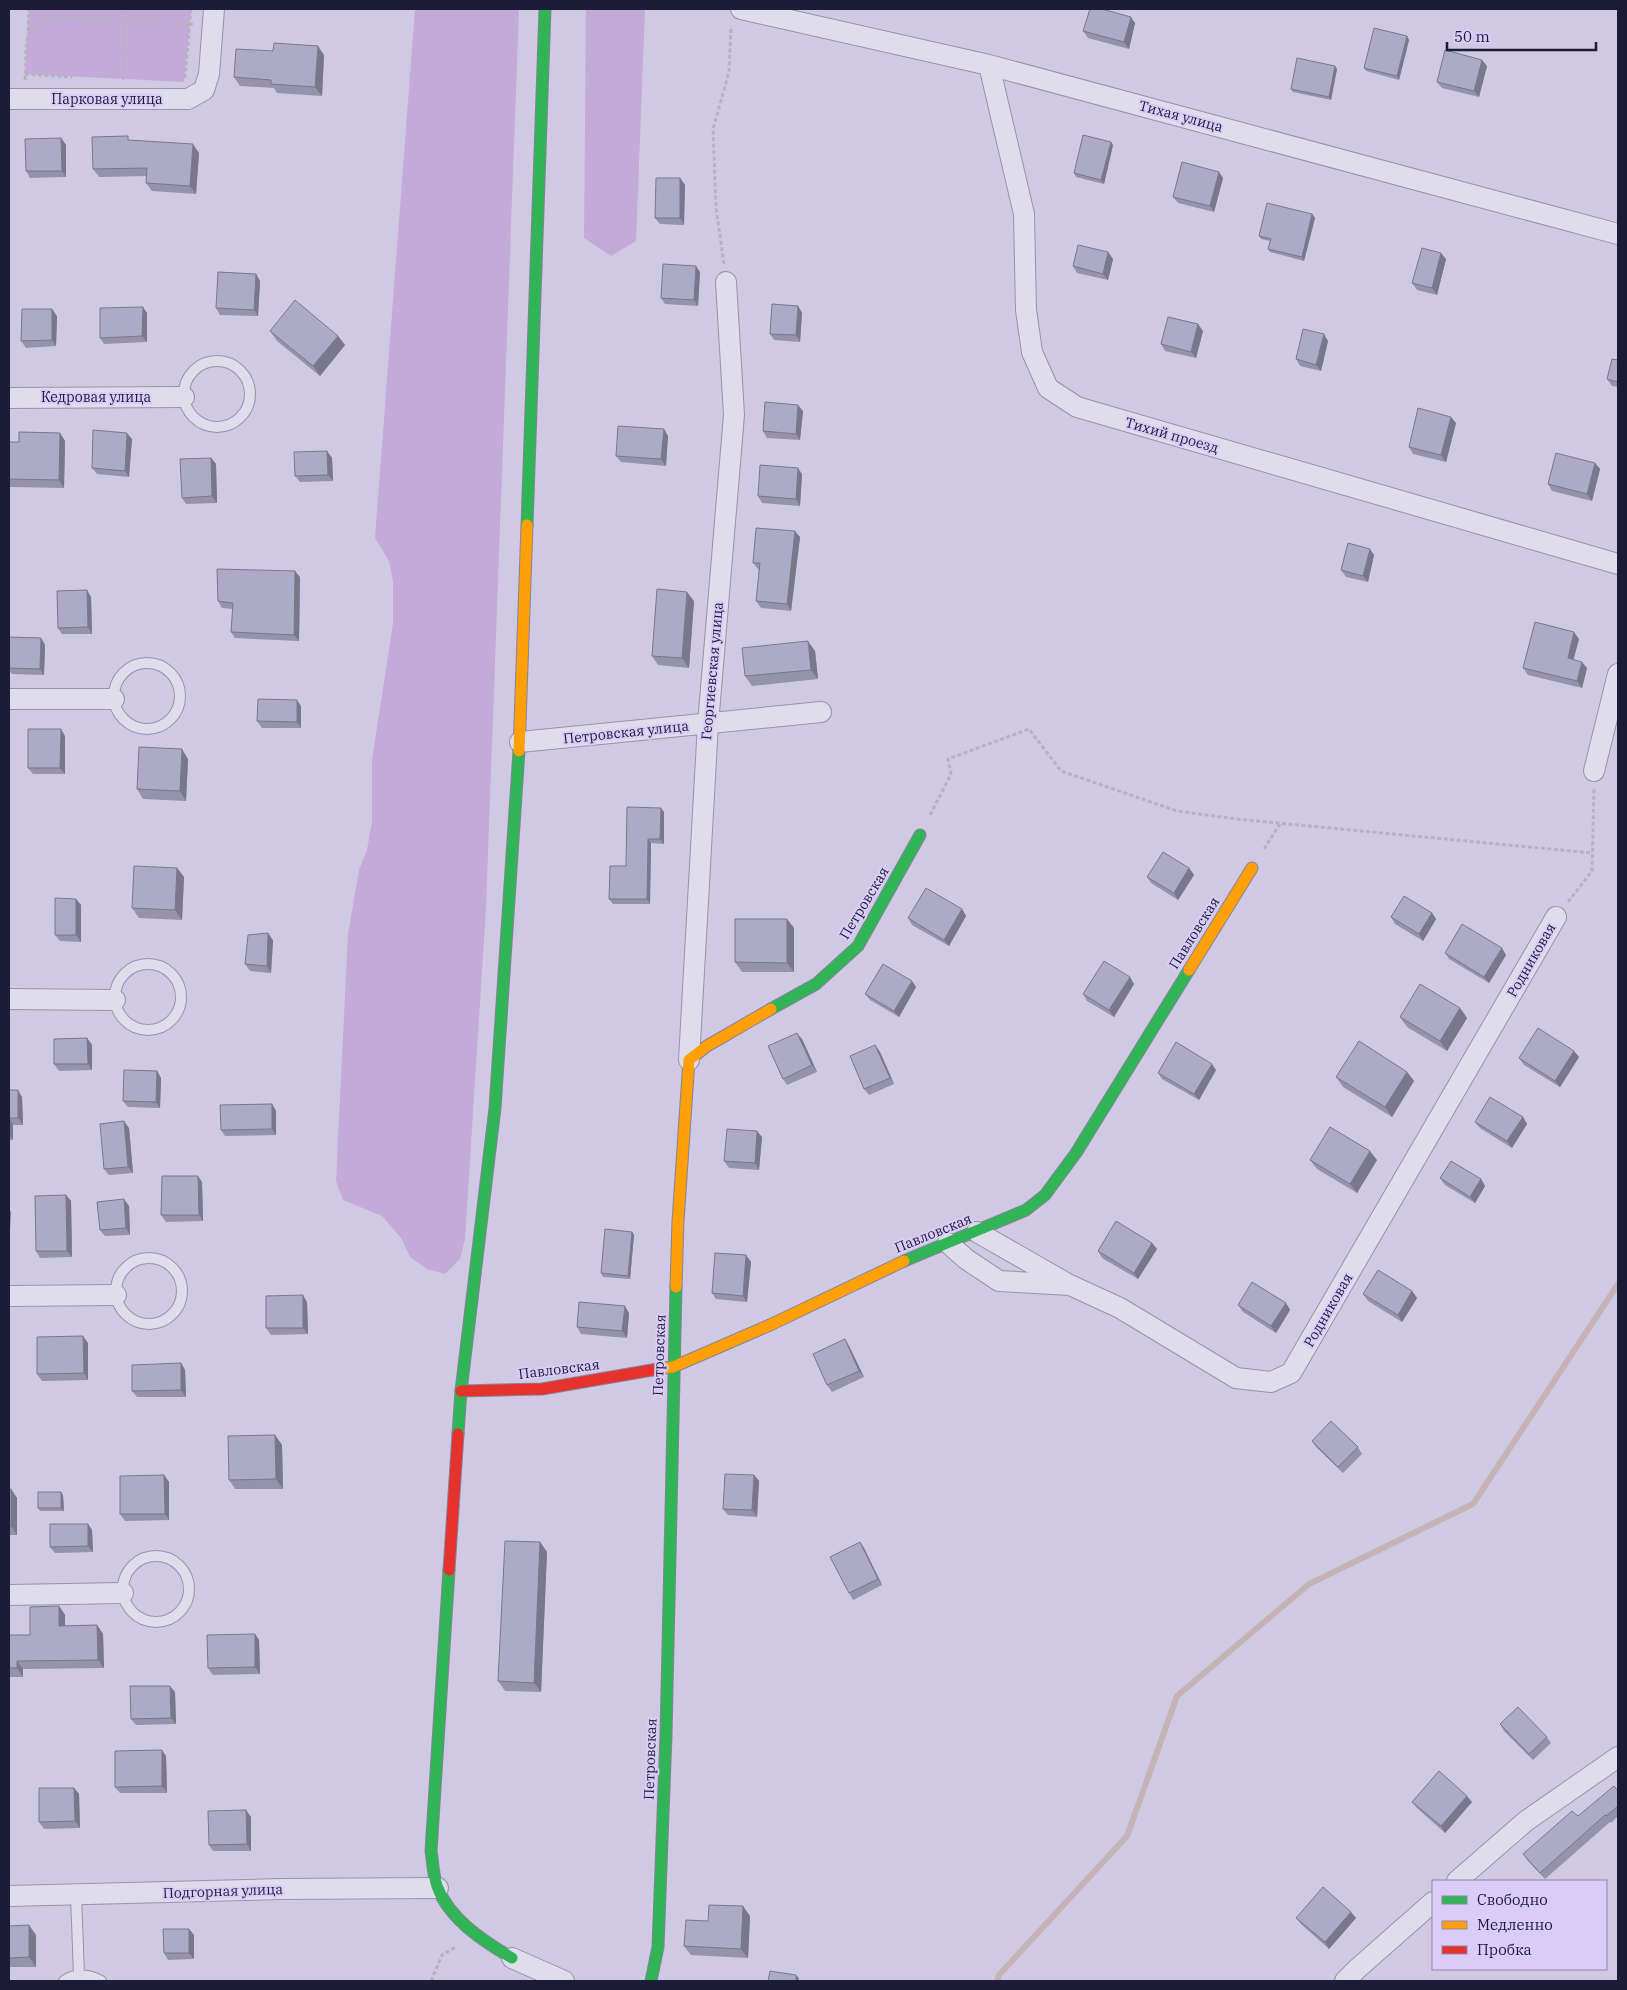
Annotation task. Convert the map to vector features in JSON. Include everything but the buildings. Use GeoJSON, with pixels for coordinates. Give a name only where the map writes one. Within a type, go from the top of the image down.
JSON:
{"type":"FeatureCollection","features":[{"type":"Feature","properties":{"kind":"street"},"geometry":{"type":"LineString","coordinates":[[545,9],[520,742],[495,1108],[461,1391],[431,1851],[438,1888],[459,1921],[489,1945],[512,1958],[564,1981]]}},
{"type":"Feature","properties":{"kind":"street","name":"Тихая улица"},"geometry":{"type":"LineString","coordinates":[[736,13],[989,65],[1618,234]]}},
{"type":"Feature","properties":{"kind":"street","name":"Парковая улица"},"geometry":{"type":"LineString","coordinates":[[16,99],[188,99],[204,90],[209,74],[213,17]]}},
{"type":"Feature","properties":{"kind":"street","name":"Тихий проезд"},"geometry":{"type":"LineString","coordinates":[[989,65],[1024,214],[1026,310],[1032,352],[1048,388],[1077,407],[1618,564]]}},
{"type":"Feature","properties":{"kind":"street","name":"Георгиевская улица"},"geometry":{"type":"LineString","coordinates":[[689,1060],[708,724],[734,415],[726,282]]}},
{"type":"Feature","properties":{"kind":"street","name":"Кедровая улица"},"geometry":{"type":"LineString","coordinates":[[9,398],[184,397]]}},
{"type":"Feature","properties":{"kind":"street"},"geometry":{"type":"LineString","coordinates":[[1594,771],[1618,674]]}},
{"type":"Feature","properties":{"kind":"street"},"geometry":{"type":"LineString","coordinates":[[9,699],[114,699]]}},
{"type":"Feature","properties":{"kind":"street","name":"Петровская улица"},"geometry":{"type":"LineString","coordinates":[[520,742],[821,712]]}},
{"type":"Feature","properties":{"kind":"street","name":"Петровская"},"geometry":{"type":"LineString","coordinates":[[652,1981],[658,1947],[665,1764],[673,1366],[678,1221],[689,1060],[707,1046],[816,984],[858,946],[920,835]]}},
{"type":"Feature","properties":{"kind":"street","name":"Павловская"},"geometry":{"type":"LineString","coordinates":[[461,1391],[542,1389],[673,1366],[770,1325],[883,1269],[977,1232],[1026,1210],[1045,1195],[1076,1153],[1252,868]]}},
{"type":"Feature","properties":{"kind":"street","name":"Родниковая"},"geometry":{"type":"LineString","coordinates":[[948,1243],[966,1259],[999,1281],[1070,1286],[1120,1308],[1236,1378],[1271,1382],[1291,1373],[1556,917]]}},
{"type":"Feature","properties":{"kind":"street"},"geometry":{"type":"LineString","coordinates":[[9,999],[114,1000]]}},
{"type":"Feature","properties":{"kind":"street"},"geometry":{"type":"LineString","coordinates":[[977,1232],[1070,1286]]}},
{"type":"Feature","properties":{"kind":"street"},"geometry":{"type":"LineString","coordinates":[[9,1296],[116,1295]]}},
{"type":"Feature","properties":{"kind":"street"},"geometry":{"type":"LineString","coordinates":[[9,1595],[123,1593]]}},
{"type":"Feature","properties":{"kind":"street"},"geometry":{"type":"LineString","coordinates":[[1458,1880],[1526,1821],[1618,1757]]}},
{"type":"Feature","properties":{"kind":"street","name":"Подгорная улица"},"geometry":{"type":"LineString","coordinates":[[9,1896],[282,1889],[438,1888]]}},
{"type":"Feature","properties":{"kind":"street"},"geometry":{"type":"LineString","coordinates":[[1345,1981],[1357,1968],[1432,1903]]}},
{"type":"Feature","properties":{"kind":"lane"},"geometry":{"type":"LineString","coordinates":[[219,360],[235,366],[247,379],[250,390],[248,405],[239,418],[231,424],[220,427],[210,426],[192,416],[184,397],[184,386],[189,375],[197,367],[208,361],[219,360]]}},
{"type":"Feature","properties":{"kind":"lane"},"geometry":{"type":"LineString","coordinates":[[149,663],[165,669],[177,681],[180,692],[180,703],[173,716],[160,726],[150,729],[130,725],[116,710],[114,699],[119,677],[127,669],[138,664],[149,663]]}},
{"type":"Feature","properties":{"kind":"lane"},"geometry":{"type":"LineString","coordinates":[[144,964],[154,964],[172,974],[178,983],[181,993],[180,1004],[175,1015],[167,1024],[157,1029],[145,1030],[129,1024],[118,1011],[114,1000],[115,990],[125,972],[134,966],[144,964]]}},
{"type":"Feature","properties":{"kind":"lane"},"geometry":{"type":"LineString","coordinates":[[152,1258],[163,1260],[173,1267],[183,1287],[182,1298],[178,1308],[163,1321],[153,1324],[143,1323],[129,1316],[119,1304],[116,1295],[117,1283],[126,1268],[140,1259],[152,1258]]}},
{"type":"Feature","properties":{"kind":"lane"},"geometry":{"type":"LineString","coordinates":[[158,1556],[170,1559],[179,1565],[186,1574],[189,1586],[189,1596],[185,1606],[178,1614],[160,1622],[149,1622],[131,1612],[123,1593],[124,1581],[132,1566],[147,1557],[158,1556]]}},
{"type":"Feature","properties":{"kind":"lane"},"geometry":{"type":"LineString","coordinates":[[76,1895],[79,1975]]}},
{"type":"Feature","properties":{"kind":"lane"},"geometry":{"type":"LineString","coordinates":[[64,1981],[79,1975],[89,1976],[101,1981]]}},
{"type":"Feature","properties":{"kind":"path"},"geometry":{"type":"LineString","coordinates":[[16,99],[25,74],[29,9]]}},
{"type":"Feature","properties":{"kind":"path"},"geometry":{"type":"LineString","coordinates":[[123,81],[125,9]]}},
{"type":"Feature","properties":{"kind":"path"},"geometry":{"type":"LineString","coordinates":[[184,82],[191,9]]}},
{"type":"Feature","properties":{"kind":"path"},"geometry":{"type":"LineString","coordinates":[[726,282],[716,208],[712,129],[729,72],[736,13]]}},
{"type":"Feature","properties":{"kind":"path"},"geometry":{"type":"LineString","coordinates":[[28,32],[36,21],[47,16],[190,24],[213,17]]}},
{"type":"Feature","properties":{"kind":"path"},"geometry":{"type":"LineString","coordinates":[[25,74],[74,78]]}},
{"type":"Feature","properties":{"kind":"path"},"geometry":{"type":"LineString","coordinates":[[113,80],[132,81]]}},
{"type":"Feature","properties":{"kind":"path"},"geometry":{"type":"LineString","coordinates":[[920,835],[951,774],[948,759],[1029,728],[1061,771],[1176,811],[1280,824],[1592,853]]}},
{"type":"Feature","properties":{"kind":"path"},"geometry":{"type":"LineString","coordinates":[[1556,917],[1592,870],[1594,771]]}},
{"type":"Feature","properties":{"kind":"path"},"geometry":{"type":"LineString","coordinates":[[1252,868],[1280,824]]}},
{"type":"Feature","properties":{"kind":"path"},"geometry":{"type":"LineString","coordinates":[[431,1981],[442,1955],[476,1935]]}},
{"type":"Feature","properties":{"kind":"shaded area"},"geometry":{"type":"Polygon","coordinates":[[[29,9],[191,9],[184,82],[25,74],[29,9]]]}},
{"type":"Feature","properties":{"kind":"shaded area"},"geometry":{"type":"Polygon","coordinates":[[[415,9],[519,9],[486,908],[465,1239],[460,1259],[445,1274],[427,1269],[410,1257],[401,1238],[382,1216],[343,1200],[336,1181],[348,934],[359,870],[367,850],[372,822],[372,760],[393,623],[393,581],[389,561],[375,538],[415,9]]]}},
{"type":"Feature","properties":{"kind":"shaded area"},"geometry":{"type":"Polygon","coordinates":[[[586,9],[645,9],[636,241],[611,256],[584,238],[586,9]]]}},
{"type":"Feature","properties":{"kind":"waterway"},"geometry":{"type":"LineString","coordinates":[[997,1981],[999,1975],[1127,1836],[1177,1696],[1309,1584],[1473,1504],[1618,1284]]}},
{"type":"Feature","properties":{"kind":"traffic: fast"},"geometry":{"type":"LineString","coordinates":[[527,525],[545,9]]}},
{"type":"Feature","properties":{"kind":"traffic: fast"},"geometry":{"type":"LineString","coordinates":[[458,1434],[461,1391],[495,1108],[519,751]]}},
{"type":"Feature","properties":{"kind":"traffic: fast"},"geometry":{"type":"LineString","coordinates":[[771,1009],[816,984],[858,946],[920,835]]}},
{"type":"Feature","properties":{"kind":"traffic: fast"},"geometry":{"type":"LineString","coordinates":[[904,1261],[1026,1210],[1045,1195],[1076,1153],[1189,970]]}},
{"type":"Feature","properties":{"kind":"traffic: fast"},"geometry":{"type":"LineString","coordinates":[[651,1981],[658,1947],[666,1735],[676,1287]]}},
{"type":"Feature","properties":{"kind":"traffic: fast"},"geometry":{"type":"LineString","coordinates":[[449,1570],[431,1851],[434,1873],[442,1898],[458,1919],[490,1944],[512,1958]]}},
{"type":"Feature","properties":{"kind":"traffic: slow"},"geometry":{"type":"LineString","coordinates":[[519,751],[527,525]]}},
{"type":"Feature","properties":{"kind":"traffic: slow"},"geometry":{"type":"LineString","coordinates":[[1189,970],[1252,868]]}},
{"type":"Feature","properties":{"kind":"traffic: slow"},"geometry":{"type":"LineString","coordinates":[[676,1287],[678,1221],[689,1060],[707,1046],[771,1009]]}},
{"type":"Feature","properties":{"kind":"traffic: slow"},"geometry":{"type":"LineString","coordinates":[[658,1369],[673,1367],[770,1325],[904,1261]]}},
{"type":"Feature","properties":{"kind":"traffic: jam"},"geometry":{"type":"LineString","coordinates":[[461,1391],[542,1389],[658,1369]]}},
{"type":"Feature","properties":{"kind":"traffic: jam"},"geometry":{"type":"LineString","coordinates":[[449,1570],[458,1434]]}}]}
